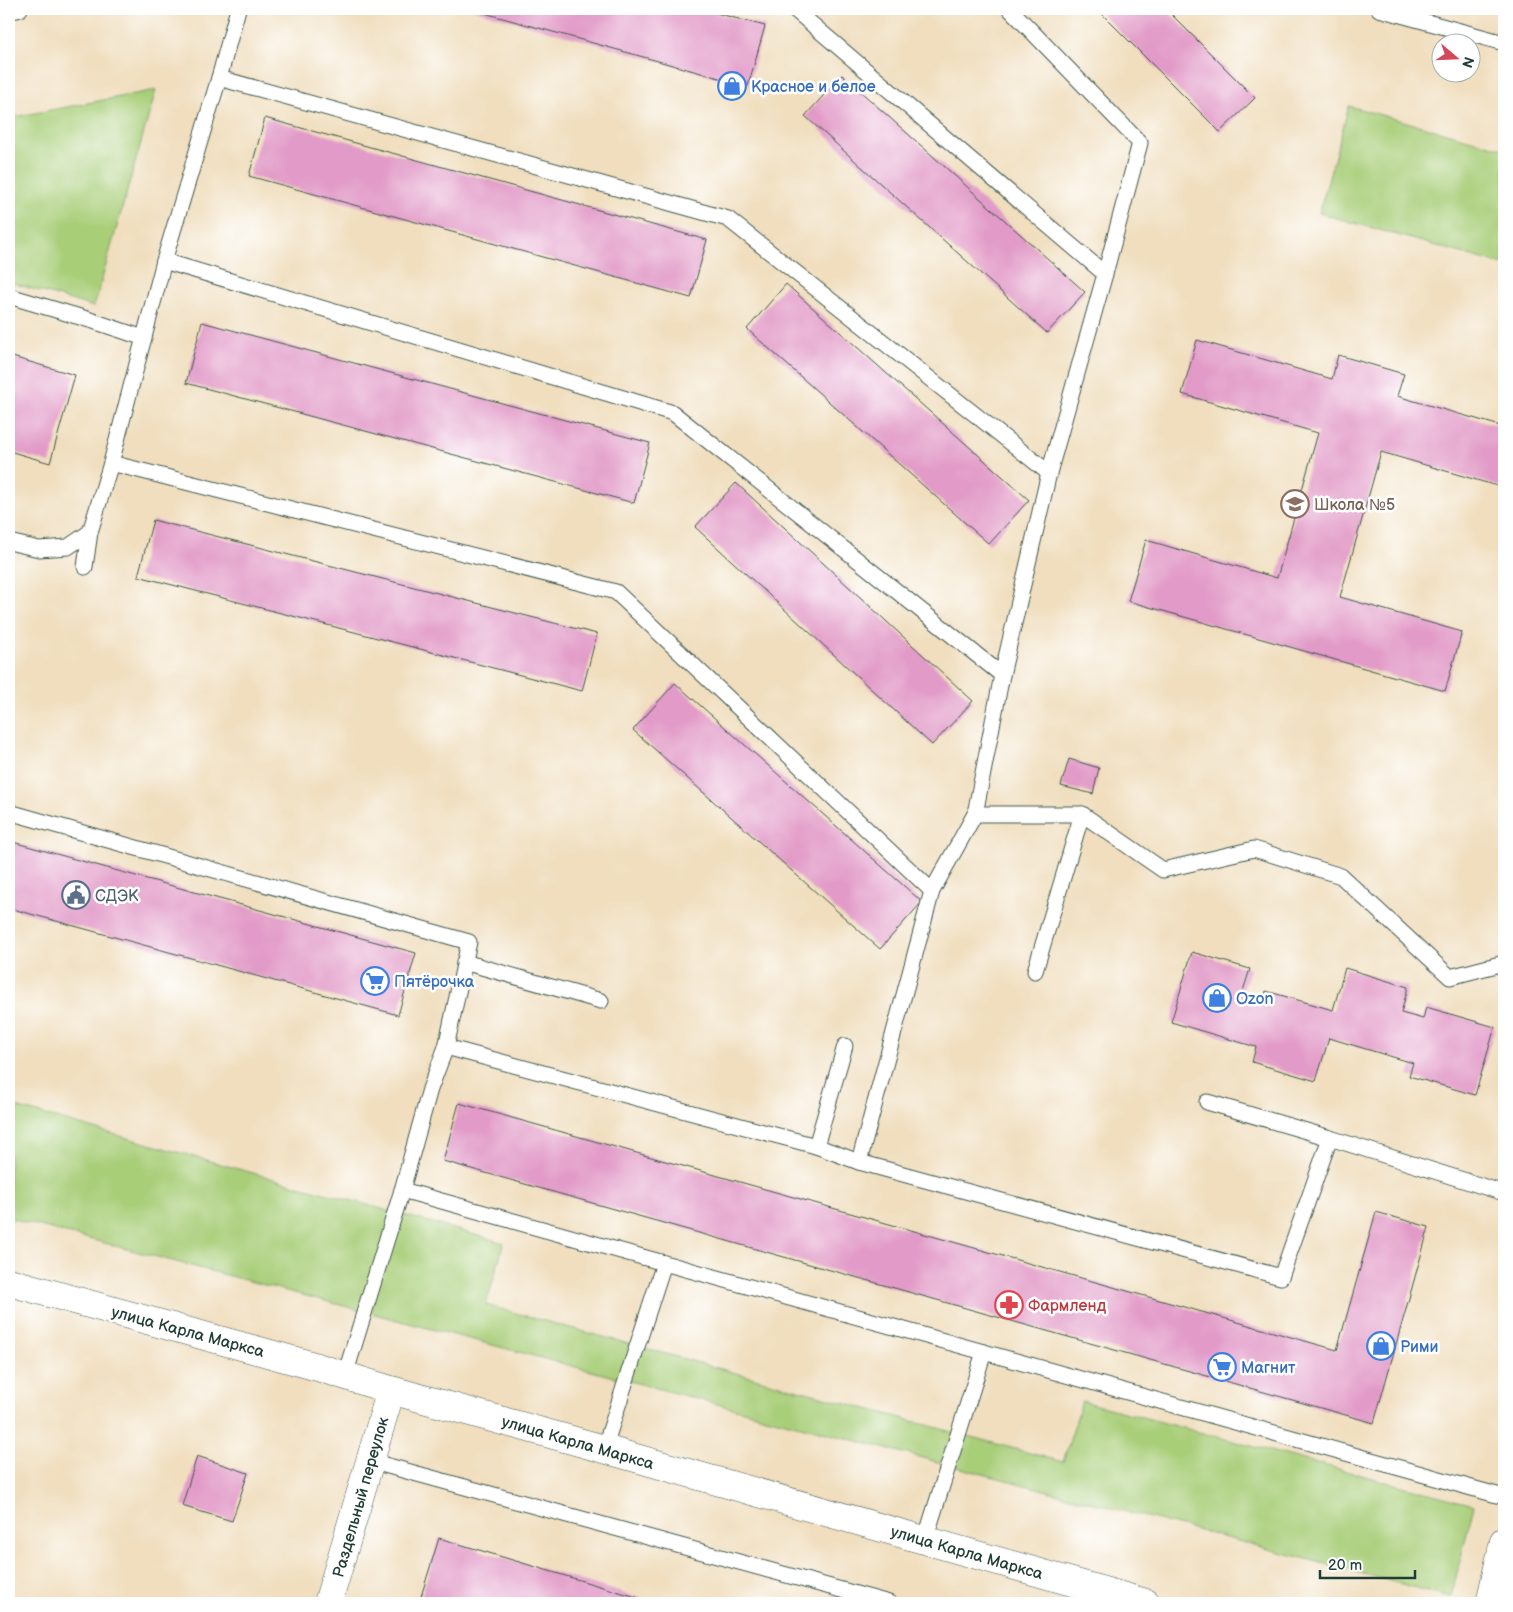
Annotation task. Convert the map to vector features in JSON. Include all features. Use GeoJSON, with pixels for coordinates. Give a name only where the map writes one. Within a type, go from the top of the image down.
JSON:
{"type":"FeatureCollection","features":[{"type":"Feature","properties":{"kind":"street","name":"улица Карла Маркса"},"geometry":{"type":"LineString","coordinates":[[9,1282],[345,1375],[391,1390],[1146,1603]]}},
{"type":"Feature","properties":{"kind":"street","name":"Раздельный переулок"},"geometry":{"type":"LineString","coordinates":[[328,1603],[391,1390]]}},
{"type":"Feature","properties":{"kind":"street"},"geometry":{"type":"LineString","coordinates":[[1490,1603],[1504,1541]]}},
{"type":"Feature","properties":{"kind":"lane"},"geometry":{"type":"LineString","coordinates":[[9,12],[20,9]]}},
{"type":"Feature","properties":{"kind":"lane"},"geometry":{"type":"LineString","coordinates":[[85,567],[90,532],[111,463],[164,261],[238,9]]}},
{"type":"Feature","properties":{"kind":"lane"},"geometry":{"type":"LineString","coordinates":[[794,9],[1105,274]]}},
{"type":"Feature","properties":{"kind":"lane"},"geometry":{"type":"LineString","coordinates":[[859,1162],[932,891],[975,814],[1002,675],[1049,473],[1140,143],[1010,9]]}},
{"type":"Feature","properties":{"kind":"lane"},"geometry":{"type":"LineString","coordinates":[[1379,9],[1504,43]]}},
{"type":"Feature","properties":{"kind":"lane"},"geometry":{"type":"LineString","coordinates":[[219,78],[728,219],[1049,473]]}},
{"type":"Feature","properties":{"kind":"lane"},"geometry":{"type":"LineString","coordinates":[[164,261],[674,413],[1002,675]]}},
{"type":"Feature","properties":{"kind":"lane"},"geometry":{"type":"LineString","coordinates":[[9,296],[144,338]]}},
{"type":"Feature","properties":{"kind":"lane"},"geometry":{"type":"LineString","coordinates":[[111,463],[616,592],[932,891]]}},
{"type":"Feature","properties":{"kind":"lane"},"geometry":{"type":"LineString","coordinates":[[9,542],[39,549],[68,547],[90,532]]}},
{"type":"Feature","properties":{"kind":"lane"},"geometry":{"type":"LineString","coordinates":[[9,812],[469,942],[446,1047],[430,1089],[402,1190],[345,1375]]}},
{"type":"Feature","properties":{"kind":"lane"},"geometry":{"type":"LineString","coordinates":[[975,814],[1082,814],[1163,870],[1254,849],[1341,876],[1450,976],[1504,963]]}},
{"type":"Feature","properties":{"kind":"lane"},"geometry":{"type":"LineString","coordinates":[[1035,971],[1082,814]]}},
{"type":"Feature","properties":{"kind":"lane"},"geometry":{"type":"LineString","coordinates":[[464,962],[601,1001]]}},
{"type":"Feature","properties":{"kind":"lane"},"geometry":{"type":"LineString","coordinates":[[816,1146],[845,1046]]}},
{"type":"Feature","properties":{"kind":"lane"},"geometry":{"type":"LineString","coordinates":[[446,1047],[816,1146],[859,1162],[1281,1277],[1330,1138]]}},
{"type":"Feature","properties":{"kind":"lane"},"geometry":{"type":"LineString","coordinates":[[1207,1102],[1330,1138],[1504,1193]]}},
{"type":"Feature","properties":{"kind":"lane"},"geometry":{"type":"LineString","coordinates":[[402,1190],[1504,1497]]}},
{"type":"Feature","properties":{"kind":"lane"},"geometry":{"type":"LineString","coordinates":[[604,1449],[664,1263]]}},
{"type":"Feature","properties":{"kind":"lane"},"geometry":{"type":"LineString","coordinates":[[925,1540],[984,1352]]}},
{"type":"Feature","properties":{"kind":"lane"},"geometry":{"type":"LineString","coordinates":[[370,1461],[889,1603]]}},
{"type":"Feature","properties":{"kind":"green space"},"geometry":{"type":"Polygon","coordinates":[[[156,90],[94,307],[9,282],[9,118],[156,90]]]}},
{"type":"Feature","properties":{"kind":"green space"},"geometry":{"type":"Polygon","coordinates":[[[1349,106],[1504,149],[1504,265],[1319,213],[1349,106]]]}},
{"type":"Feature","properties":{"kind":"green space"},"geometry":{"type":"Polygon","coordinates":[[[9,1105],[504,1243],[486,1305],[1063,1462],[1082,1401],[1474,1505],[1451,1597],[9,1218],[9,1105]]]}},
{"type":"Feature","properties":{"kind":"building"},"geometry":{"type":"Polygon","coordinates":[[[470,9],[701,9],[765,26],[748,86],[470,9]]]}},
{"type":"Feature","properties":{"kind":"building"},"geometry":{"type":"Polygon","coordinates":[[[1097,9],[1166,9],[1255,98],[1220,132],[1097,9]]]}},
{"type":"Feature","properties":{"kind":"building"},"geometry":{"type":"Polygon","coordinates":[[[842,75],[1085,292],[1047,333],[805,116],[842,75]]]}},
{"type":"Feature","properties":{"kind":"building"},"geometry":{"type":"Polygon","coordinates":[[[265,118],[707,240],[691,298],[249,176],[265,118]]]}},
{"type":"Feature","properties":{"kind":"building"},"geometry":{"type":"Polygon","coordinates":[[[786,284],[1029,500],[989,544],[747,329],[786,284]]]}},
{"type":"Feature","properties":{"kind":"building"},"geometry":{"type":"Polygon","coordinates":[[[202,322],[650,443],[634,503],[186,383],[202,322]]]}},
{"type":"Feature","properties":{"kind":"building"},"geometry":{"type":"Polygon","coordinates":[[[1197,340],[1332,379],[1338,355],[1404,374],[1397,396],[1504,427],[1504,488],[1381,452],[1340,597],[1462,632],[1445,691],[1128,601],[1146,540],[1277,578],[1318,433],[1182,394],[1197,340]]]}},
{"type":"Feature","properties":{"kind":"building"},"geometry":{"type":"Polygon","coordinates":[[[9,356],[75,375],[50,463],[9,451],[9,356]]]}},
{"type":"Feature","properties":{"kind":"building"},"geometry":{"type":"Polygon","coordinates":[[[736,483],[973,701],[932,745],[695,527],[736,483]]]}},
{"type":"Feature","properties":{"kind":"building"},"geometry":{"type":"Polygon","coordinates":[[[153,520],[597,634],[582,691],[138,576],[153,520]]]}},
{"type":"Feature","properties":{"kind":"building"},"geometry":{"type":"Polygon","coordinates":[[[675,683],[922,902],[880,949],[633,730],[675,683]]]}},
{"type":"Feature","properties":{"kind":"building"},"geometry":{"type":"Polygon","coordinates":[[[1069,759],[1099,768],[1093,794],[1061,786],[1069,759]]]}},
{"type":"Feature","properties":{"kind":"building"},"geometry":{"type":"Polygon","coordinates":[[[9,841],[416,953],[398,1015],[9,908],[9,841]]]}},
{"type":"Feature","properties":{"kind":"building"},"geometry":{"type":"Polygon","coordinates":[[[1192,952],[1250,969],[1242,994],[1264,1000],[1266,991],[1333,1010],[1345,968],[1408,987],[1401,1013],[1423,1019],[1426,1007],[1495,1027],[1475,1095],[1409,1076],[1413,1063],[1329,1038],[1316,1081],[1252,1062],[1256,1047],[1171,1022],[1192,952]]]}},
{"type":"Feature","properties":{"kind":"building"},"geometry":{"type":"Polygon","coordinates":[[[459,1103],[1337,1350],[1376,1212],[1429,1227],[1374,1423],[443,1161],[459,1103]]]}},
{"type":"Feature","properties":{"kind":"building"},"geometry":{"type":"Polygon","coordinates":[[[197,1456],[248,1473],[232,1521],[182,1506],[197,1456]]]}},
{"type":"Feature","properties":{"kind":"building"},"geometry":{"type":"Polygon","coordinates":[[[439,1538],[656,1603],[419,1603],[439,1538]]]}},
{"type":"Feature","properties":{"kind":"place","name":"Красное и белое"},"geometry":{"type":"Point","coordinates":[732,86]}},
{"type":"Feature","properties":{"kind":"place","name":"Школа №5"},"geometry":{"type":"Point","coordinates":[1295,504]}},
{"type":"Feature","properties":{"kind":"place","name":"СДЭК"},"geometry":{"type":"Point","coordinates":[76,895]}},
{"type":"Feature","properties":{"kind":"place","name":"Пятёрочка"},"geometry":{"type":"Point","coordinates":[375,981]}},
{"type":"Feature","properties":{"kind":"place","name":"Ozon"},"geometry":{"type":"Point","coordinates":[1217,998]}},
{"type":"Feature","properties":{"kind":"place","name":"Фармленд"},"geometry":{"type":"Point","coordinates":[1009,1305]}},
{"type":"Feature","properties":{"kind":"place","name":"Рими"},"geometry":{"type":"Point","coordinates":[1381,1346]}},
{"type":"Feature","properties":{"kind":"place","name":"Магнит"},"geometry":{"type":"Point","coordinates":[1222,1367]}}]}
